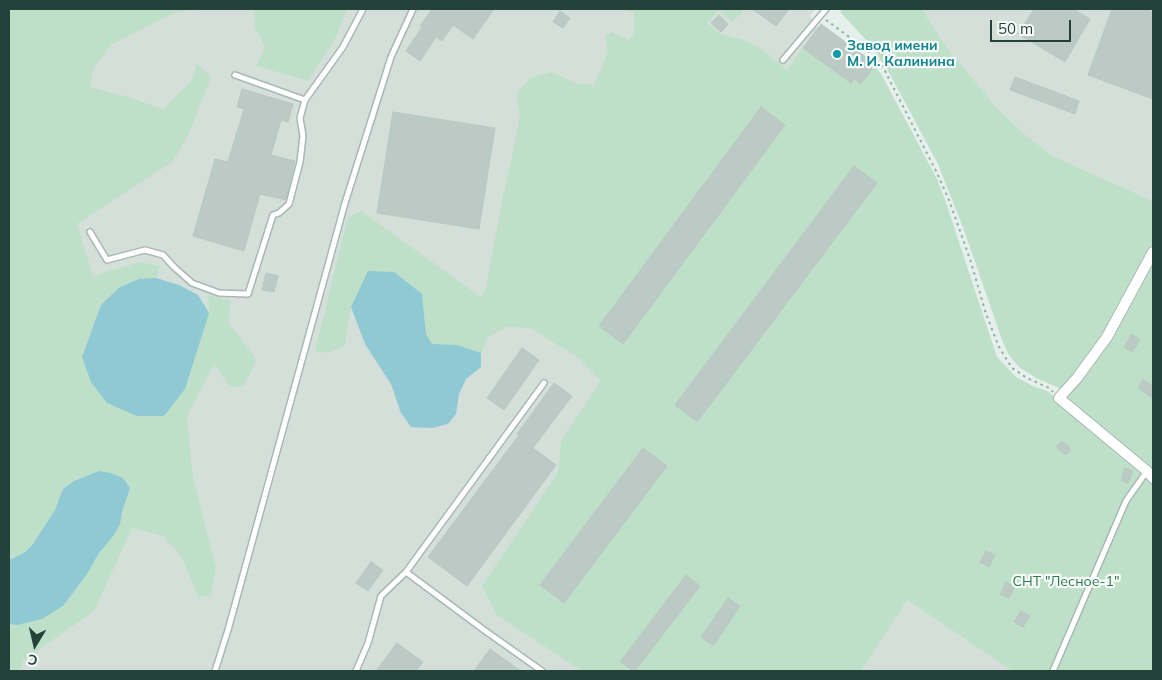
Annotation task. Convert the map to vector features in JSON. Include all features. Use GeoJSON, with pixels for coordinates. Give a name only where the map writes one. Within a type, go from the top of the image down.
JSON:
{"type":"FeatureCollection","features":[{"type":"Feature","properties":{"kind":"street"},"geometry":{"type":"LineString","coordinates":[[1150,475],[1059,398],[1077,378],[1107,337],[1152,259]]}},
{"type":"Feature","properties":{"kind":"lane"},"geometry":{"type":"LineString","coordinates":[[90,232],[107,260],[145,250],[163,255],[192,283],[219,293],[248,294],[273,215],[279,213],[289,204],[300,162],[303,136],[300,118],[306,100],[343,47],[363,9]]}},
{"type":"Feature","properties":{"kind":"lane"},"geometry":{"type":"LineString","coordinates":[[215,671],[228,630],[345,203],[391,57],[412,9]]}},
{"type":"Feature","properties":{"kind":"lane"},"geometry":{"type":"LineString","coordinates":[[783,60],[826,9]]}},
{"type":"Feature","properties":{"kind":"lane"},"geometry":{"type":"LineString","coordinates":[[235,75],[306,100]]}},
{"type":"Feature","properties":{"kind":"lane"},"geometry":{"type":"LineString","coordinates":[[356,671],[368,643],[381,596],[406,572],[544,383]]}},
{"type":"Feature","properties":{"kind":"lane"},"geometry":{"type":"LineString","coordinates":[[1053,671],[1126,501],[1150,475]]}},
{"type":"Feature","properties":{"kind":"lane"},"geometry":{"type":"LineString","coordinates":[[406,572],[542,671]]}},
{"type":"Feature","properties":{"kind":"path"},"geometry":{"type":"LineString","coordinates":[[820,15],[867,50],[884,71],[949,200],[971,262],[986,314],[999,347],[1012,368],[1027,378],[1049,388],[1059,398]]}},
{"type":"Feature","properties":{"kind":"shaded area"},"geometry":{"type":"Polygon","coordinates":[[[9,9],[816,9],[810,16],[818,27],[821,24],[870,60],[881,74],[937,179],[1019,425],[907,600],[1012,671],[9,671],[9,9]]]}},
{"type":"Feature","properties":{"kind":"shaded area"},"geometry":{"type":"Polygon","coordinates":[[[922,9],[1153,9],[1153,201],[1053,156],[1027,136],[998,109],[945,45],[922,9]]]}},
{"type":"Feature","properties":{"kind":"green space"},"geometry":{"type":"Polygon","coordinates":[[[9,9],[199,9],[174,13],[111,45],[94,68],[90,87],[163,109],[191,82],[197,64],[211,77],[187,138],[172,162],[77,224],[93,276],[140,262],[160,266],[156,278],[139,279],[120,287],[101,305],[82,357],[209,313],[208,295],[231,301],[228,322],[257,360],[243,387],[230,387],[214,364],[187,417],[193,477],[216,567],[211,596],[198,597],[182,557],[163,536],[132,528],[94,611],[24,660],[19,671],[9,671],[9,624],[17,625],[63,606],[120,524],[130,488],[123,478],[99,471],[74,481],[63,489],[55,510],[33,544],[24,553],[9,560],[9,9]]]}},
{"type":"Feature","properties":{"kind":"green space"},"geometry":{"type":"Polygon","coordinates":[[[254,9],[347,9],[336,37],[308,81],[256,66],[265,47],[255,27],[254,9]]]}},
{"type":"Feature","properties":{"kind":"green space","name":"СНТ \"Лесное-1\""},"geometry":{"type":"Polygon","coordinates":[[[624,9],[744,9],[739,16],[731,21],[719,10],[707,23],[720,34],[744,40],[759,47],[787,70],[803,48],[851,83],[870,60],[881,74],[937,179],[997,357],[1016,377],[1047,391],[1056,398],[1064,390],[1038,379],[1019,367],[1009,355],[938,164],[887,69],[867,41],[840,12],[843,9],[922,9],[945,45],[998,109],[1027,136],[1053,156],[1153,201],[1153,671],[1012,671],[907,600],[861,671],[582,671],[497,615],[482,586],[558,472],[561,440],[601,381],[579,358],[530,328],[508,327],[488,337],[481,353],[457,345],[432,345],[426,334],[422,294],[351,307],[345,345],[328,353],[315,351],[348,217],[361,211],[481,297],[486,287],[520,114],[516,95],[531,77],[552,72],[576,83],[594,85],[608,52],[605,36],[611,32],[630,40],[634,32],[634,12],[624,9]]]}},
{"type":"Feature","properties":{"kind":"water"},"geometry":{"type":"Polygon","coordinates":[[[368,271],[394,272],[422,294],[426,334],[432,344],[457,345],[481,353],[481,367],[466,379],[459,394],[456,414],[448,424],[432,428],[411,427],[401,413],[391,384],[365,344],[351,307],[368,271]]]}},
{"type":"Feature","properties":{"kind":"water"},"geometry":{"type":"Polygon","coordinates":[[[156,278],[179,285],[198,295],[209,313],[185,389],[164,416],[137,416],[107,403],[91,382],[82,357],[101,305],[120,287],[139,279],[156,278]]]}},
{"type":"Feature","properties":{"kind":"water"},"geometry":{"type":"Polygon","coordinates":[[[99,471],[123,478],[130,488],[120,524],[114,535],[99,553],[87,574],[63,606],[42,619],[17,625],[9,624],[9,560],[24,553],[33,544],[55,510],[63,489],[74,481],[99,471]]]}},
{"type":"Feature","properties":{"kind":"building"},"geometry":{"type":"Polygon","coordinates":[[[432,9],[494,9],[473,39],[453,25],[442,41],[436,37],[420,61],[406,51],[432,9]]]}},
{"type":"Feature","properties":{"kind":"building"},"geometry":{"type":"Polygon","coordinates":[[[752,9],[789,9],[776,26],[752,9]]]}},
{"type":"Feature","properties":{"kind":"building"},"geometry":{"type":"Polygon","coordinates":[[[1034,9],[1073,9],[1090,19],[1065,62],[1018,34],[1034,9]]]}},
{"type":"Feature","properties":{"kind":"building"},"geometry":{"type":"Polygon","coordinates":[[[1112,9],[1145,9],[1153,12],[1153,99],[1088,75],[1112,9]]]}},
{"type":"Feature","properties":{"kind":"building"},"geometry":{"type":"Polygon","coordinates":[[[560,11],[570,18],[563,28],[553,22],[560,11]]]}},
{"type":"Feature","properties":{"kind":"building"},"geometry":{"type":"Polygon","coordinates":[[[719,15],[728,24],[721,32],[711,23],[719,15]]]}},
{"type":"Feature","properties":{"kind":"building","name":"Завод имени М. И. Калинина"},"geometry":{"type":"Polygon","coordinates":[[[821,24],[870,60],[867,65],[872,69],[861,84],[854,79],[851,83],[803,48],[821,24]]]}},
{"type":"Feature","properties":{"kind":"building"},"geometry":{"type":"Polygon","coordinates":[[[1015,77],[1079,101],[1075,114],[1010,90],[1015,77]]]}},
{"type":"Feature","properties":{"kind":"building"},"geometry":{"type":"Polygon","coordinates":[[[242,89],[293,104],[288,122],[281,120],[271,155],[295,161],[286,200],[260,194],[244,251],[193,236],[215,159],[228,162],[244,109],[237,107],[242,89]]]}},
{"type":"Feature","properties":{"kind":"building"},"geometry":{"type":"Polygon","coordinates":[[[761,107],[785,125],[623,344],[599,326],[761,107]]]}},
{"type":"Feature","properties":{"kind":"building"},"geometry":{"type":"Polygon","coordinates":[[[393,112],[495,128],[479,229],[377,213],[393,112]]]}},
{"type":"Feature","properties":{"kind":"building"},"geometry":{"type":"Polygon","coordinates":[[[854,166],[877,183],[697,422],[675,405],[854,166]]]}},
{"type":"Feature","properties":{"kind":"building"},"geometry":{"type":"Polygon","coordinates":[[[266,273],[278,276],[274,292],[262,290],[266,273]]]}},
{"type":"Feature","properties":{"kind":"building"},"geometry":{"type":"Polygon","coordinates":[[[1132,334],[1140,340],[1132,352],[1124,347],[1132,334]]]}},
{"type":"Feature","properties":{"kind":"building"},"geometry":{"type":"Polygon","coordinates":[[[522,348],[539,360],[504,410],[487,398],[522,348]]]}},
{"type":"Feature","properties":{"kind":"building"},"geometry":{"type":"Polygon","coordinates":[[[1143,380],[1153,386],[1153,398],[1138,388],[1143,380]]]}},
{"type":"Feature","properties":{"kind":"building"},"geometry":{"type":"Polygon","coordinates":[[[554,383],[572,396],[533,448],[556,465],[467,586],[428,557],[519,435],[517,434],[554,383]]]}},
{"type":"Feature","properties":{"kind":"building"},"geometry":{"type":"Polygon","coordinates":[[[1062,441],[1071,449],[1066,455],[1056,447],[1062,441]]]}},
{"type":"Feature","properties":{"kind":"building"},"geometry":{"type":"Polygon","coordinates":[[[643,448],[667,466],[564,603],[540,585],[643,448]]]}},
{"type":"Feature","properties":{"kind":"building"},"geometry":{"type":"Polygon","coordinates":[[[1125,468],[1133,471],[1128,483],[1121,480],[1125,468]]]}},
{"type":"Feature","properties":{"kind":"building"},"geometry":{"type":"Polygon","coordinates":[[[986,551],[995,555],[989,567],[980,562],[986,551]]]}},
{"type":"Feature","properties":{"kind":"building"},"geometry":{"type":"Polygon","coordinates":[[[371,562],[383,570],[368,591],[356,583],[371,562]]]}},
{"type":"Feature","properties":{"kind":"building"},"geometry":{"type":"Polygon","coordinates":[[[686,575],[700,586],[635,671],[633,671],[620,662],[686,575]]]}},
{"type":"Feature","properties":{"kind":"building"},"geometry":{"type":"Polygon","coordinates":[[[1006,582],[1015,587],[1009,598],[1000,594],[1006,582]]]}},
{"type":"Feature","properties":{"kind":"building"},"geometry":{"type":"Polygon","coordinates":[[[728,598],[740,606],[713,646],[701,637],[728,598]]]}},
{"type":"Feature","properties":{"kind":"building"},"geometry":{"type":"Polygon","coordinates":[[[1021,611],[1030,616],[1023,627],[1014,622],[1021,611]]]}},
{"type":"Feature","properties":{"kind":"building"},"geometry":{"type":"Polygon","coordinates":[[[397,643],[423,662],[416,671],[376,671],[397,643]]]}},
{"type":"Feature","properties":{"kind":"building"},"geometry":{"type":"Polygon","coordinates":[[[490,649],[521,671],[474,671],[490,649]]]}},
{"type":"Feature","properties":{"kind":"place","name":"Завод имени М. И. Калинина"},"geometry":{"type":"Point","coordinates":[837,54]}}]}
